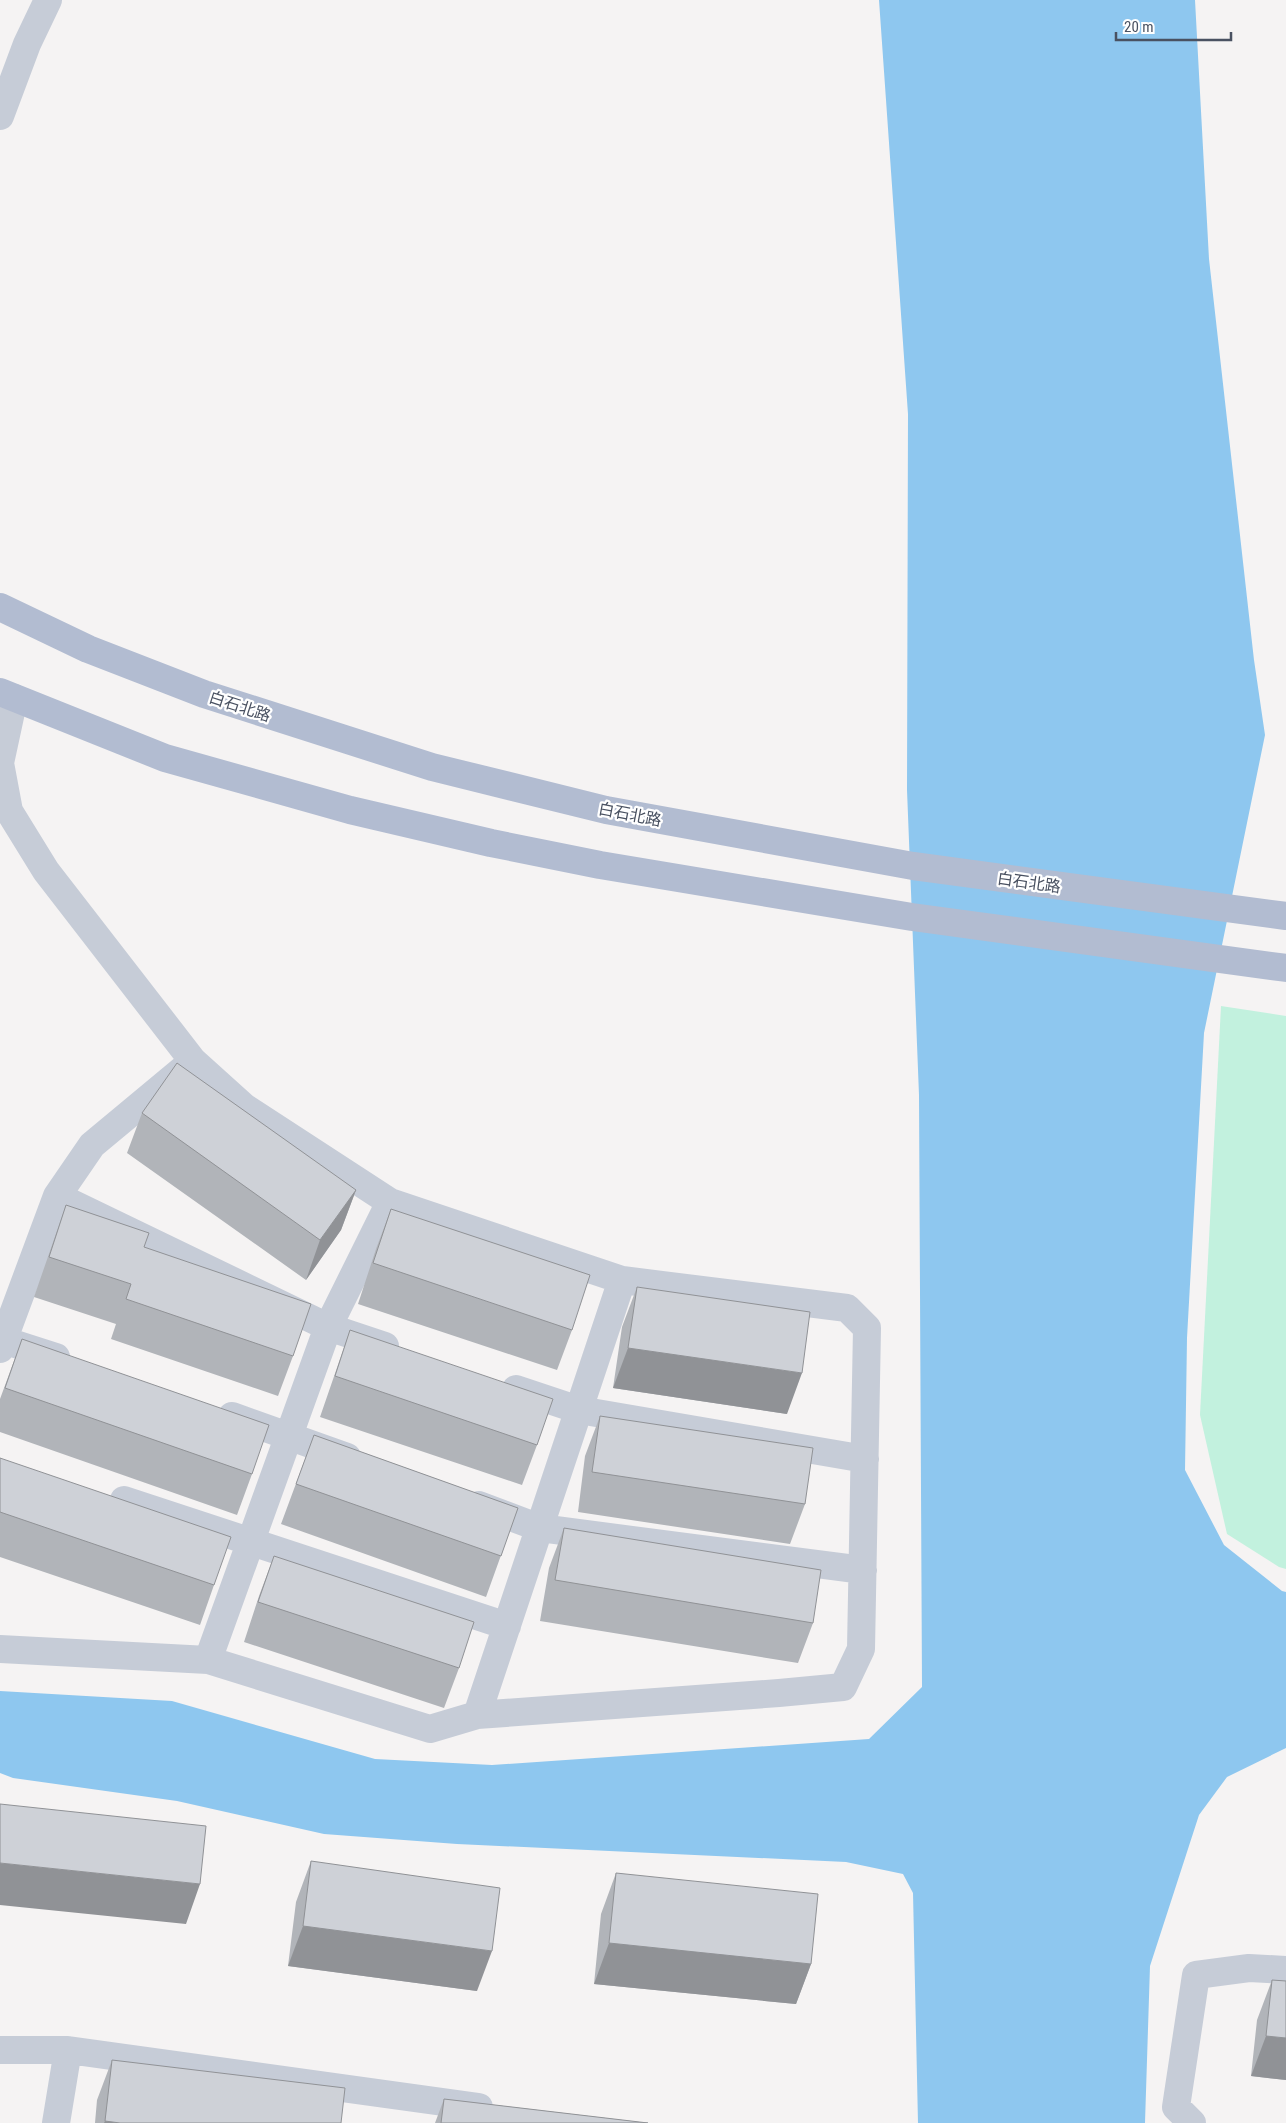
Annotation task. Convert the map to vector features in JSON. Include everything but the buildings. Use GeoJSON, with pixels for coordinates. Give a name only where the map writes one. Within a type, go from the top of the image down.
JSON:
{"type":"FeatureCollection","features":[{"type":"Feature","properties":{"kind":"main road","name":"白石北路"},"geometry":{"type":"LineString","coordinates":[[0,607],[88,649],[204,694],[432,767],[606,810],[913,866],[1286,916]]}},
{"type":"Feature","properties":{"kind":"main road"},"geometry":{"type":"LineString","coordinates":[[7,695],[165,758],[350,810],[491,842],[600,865],[912,917],[1286,968]]}},
{"type":"Feature","properties":{"kind":"street"},"geometry":{"type":"LineString","coordinates":[[0,116],[27,44],[48,0]]}},
{"type":"Feature","properties":{"kind":"street"},"geometry":{"type":"LineString","coordinates":[[0,1649],[208,1660],[430,1729],[477,1715],[779,1694],[844,1686],[861,1649],[867,1328],[847,1308],[622,1280],[390,1202],[244,1107],[193,1061],[46,871],[9,810],[0,763],[7,695]]}},
{"type":"Feature","properties":{"kind":"street"},"geometry":{"type":"LineString","coordinates":[[77,1364],[2,1345],[57,1196],[92,1145],[193,1061]]}},
{"type":"Feature","properties":{"kind":"street"},"geometry":{"type":"LineString","coordinates":[[57,1196],[328,1327],[412,1355]]}},
{"type":"Feature","properties":{"kind":"street"},"geometry":{"type":"LineString","coordinates":[[208,1660],[328,1327],[390,1202]]}},
{"type":"Feature","properties":{"kind":"street"},"geometry":{"type":"LineString","coordinates":[[477,1715],[622,1280]]}},
{"type":"Feature","properties":{"kind":"street"},"geometry":{"type":"LineString","coordinates":[[495,1382],[579,1410],[865,1459]]}},
{"type":"Feature","properties":{"kind":"street"},"geometry":{"type":"LineString","coordinates":[[206,1407],[372,1466]]}},
{"type":"Feature","properties":{"kind":"street"},"geometry":{"type":"LineString","coordinates":[[102,1493],[507,1626]]}},
{"type":"Feature","properties":{"kind":"street"},"geometry":{"type":"LineString","coordinates":[[456,1497],[540,1528],[863,1570]]}},
{"type":"Feature","properties":{"kind":"street"},"geometry":{"type":"LineString","coordinates":[[1192,2123],[1176,2107],[1196,1975],[1249,1968],[1286,1970]]}},
{"type":"Feature","properties":{"kind":"street"},"geometry":{"type":"LineString","coordinates":[[0,2050],[68,2050],[503,2111]]}},
{"type":"Feature","properties":{"kind":"street"},"geometry":{"type":"LineString","coordinates":[[56,2123],[68,2050]]}},
{"type":"Feature","properties":{"kind":"green space"},"geometry":{"type":"Polygon","coordinates":[[[1221,1006],[1286,1016],[1286,1569],[1279,1567],[1227,1534],[1200,1415],[1221,1006]]]}},
{"type":"Feature","properties":{"kind":"water"},"geometry":{"type":"Polygon","coordinates":[[[879,0],[1195,0],[1209,259],[1254,660],[1265,735],[1204,1033],[1187,1338],[1185,1470],[1224,1545],[1282,1591],[1286,1592],[1286,1748],[1227,1777],[1199,1815],[1150,1966],[1145,2123],[918,2123],[913,1893],[903,1874],[846,1862],[457,1844],[324,1834],[177,1801],[13,1778],[0,1773],[0,1691],[172,1701],[375,1759],[492,1765],[869,1739],[922,1687],[919,1095],[907,790],[908,414],[879,0]]]}}]}
